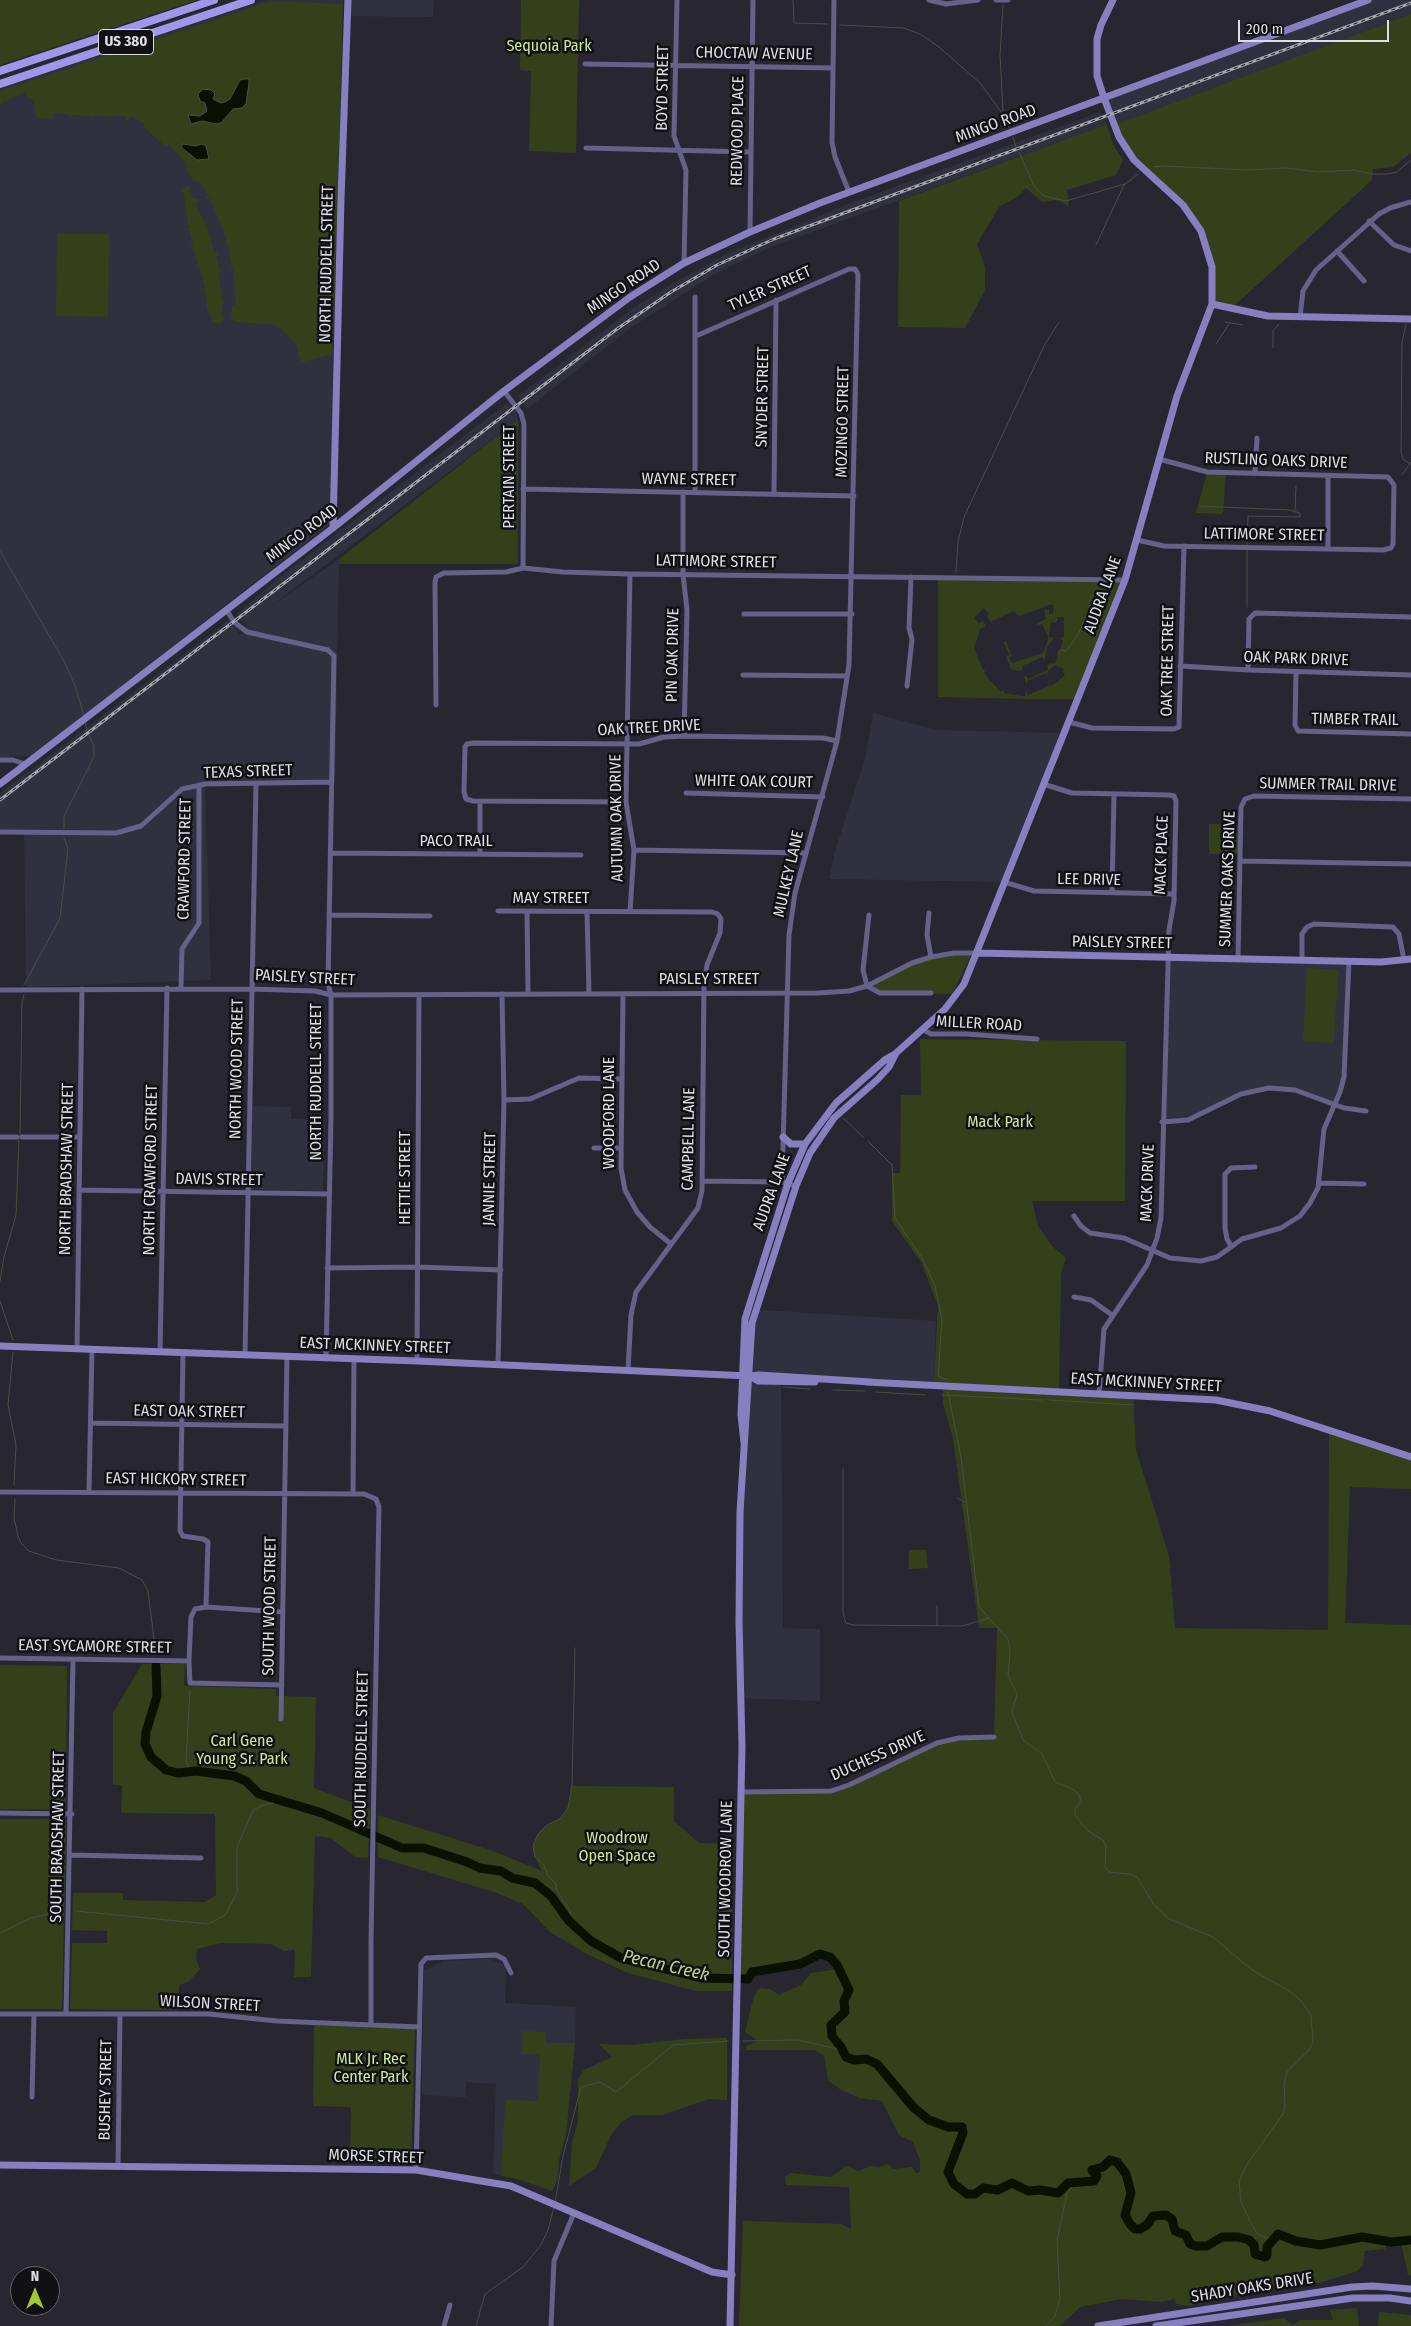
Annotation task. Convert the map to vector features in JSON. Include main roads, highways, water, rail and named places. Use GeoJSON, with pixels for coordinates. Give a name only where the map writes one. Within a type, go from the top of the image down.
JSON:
{"type":"FeatureCollection","features":[{"type":"Feature","properties":{"kind":"main road","name":"US 380"},"geometry":{"type":"LineString","coordinates":[[0,70],[214,0]]}},
{"type":"Feature","properties":{"kind":"main road","name":"US 380"},"geometry":{"type":"LineString","coordinates":[[0,84],[252,0]]}},
{"type":"Feature","properties":{"kind":"waterway"},"geometry":{"type":"LineString","coordinates":[[793,0],[794,23],[827,24]]}},
{"type":"Feature","properties":{"kind":"waterway"},"geometry":{"type":"LineString","coordinates":[[1003,5],[1000,55],[1003,111]]}},
{"type":"Feature","properties":{"kind":"waterway"},"geometry":{"type":"LineString","coordinates":[[840,25],[904,28],[920,34],[939,47],[980,83],[1002,113],[1010,129]]}},
{"type":"Feature","properties":{"kind":"waterway"},"geometry":{"type":"LineString","coordinates":[[1013,137],[1016,147]]}},
{"type":"Feature","properties":{"kind":"waterway"},"geometry":{"type":"LineString","coordinates":[[1019,152],[1034,186],[1044,196],[1066,201],[1125,184]]}},
{"type":"Feature","properties":{"kind":"waterway"},"geometry":{"type":"LineString","coordinates":[[1154,167],[1248,170],[1287,168],[1317,172],[1353,170],[1373,174],[1388,174],[1397,172],[1411,160]]}},
{"type":"Feature","properties":{"kind":"waterway"},"geometry":{"type":"LineString","coordinates":[[1096,245],[1124,185],[1138,174]]}},
{"type":"Feature","properties":{"kind":"waterway"},"geometry":{"type":"LineString","coordinates":[[956,572],[958,542],[964,517],[1045,344],[1059,322]]}},
{"type":"Feature","properties":{"kind":"waterway"},"geometry":{"type":"LineString","coordinates":[[1225,322],[1243,325]]}},
{"type":"Feature","properties":{"kind":"waterway"},"geometry":{"type":"LineString","coordinates":[[1216,344],[1229,324]]}},
{"type":"Feature","properties":{"kind":"waterway"},"geometry":{"type":"LineString","coordinates":[[1273,348],[1273,331],[1279,324]]}},
{"type":"Feature","properties":{"kind":"waterway"},"geometry":{"type":"LineString","coordinates":[[1406,324],[1402,342],[1401,452],[1403,459],[1410,464]]}},
{"type":"Feature","properties":{"kind":"waterway"},"geometry":{"type":"LineString","coordinates":[[1402,475],[1411,462]]}},
{"type":"Feature","properties":{"kind":"waterway"},"geometry":{"type":"LineString","coordinates":[[1295,512],[1296,486]]}},
{"type":"Feature","properties":{"kind":"waterway"},"geometry":{"type":"LineString","coordinates":[[1199,506],[1289,510],[1300,513],[1300,517],[1248,516],[1247,546]]}},
{"type":"Feature","properties":{"kind":"waterway"},"geometry":{"type":"LineString","coordinates":[[1247,550],[1247,604]]}},
{"type":"Feature","properties":{"kind":"waterway"},"geometry":{"type":"LineString","coordinates":[[0,551],[64,661],[76,688],[84,717]]}},
{"type":"Feature","properties":{"kind":"waterway"},"geometry":{"type":"LineString","coordinates":[[1058,654],[1060,650],[1066,651],[1078,635],[1092,601],[1092,596],[1097,593]]}},
{"type":"Feature","properties":{"kind":"waterway"},"geometry":{"type":"LineString","coordinates":[[64,829],[64,816],[94,757],[94,746],[87,731],[85,721]]}},
{"type":"Feature","properties":{"kind":"waterway"},"geometry":{"type":"LineString","coordinates":[[24,985],[60,918],[68,849],[64,838]]}},
{"type":"Feature","properties":{"kind":"waterway"},"geometry":{"type":"LineString","coordinates":[[20,1135],[22,1002],[24,995]]}},
{"type":"Feature","properties":{"kind":"waterway"},"geometry":{"type":"LineString","coordinates":[[843,1118],[863,1137]]}},
{"type":"Feature","properties":{"kind":"waterway"},"geometry":{"type":"LineString","coordinates":[[0,1281],[4,1257],[16,1215],[19,1139]]}},
{"type":"Feature","properties":{"kind":"waterway"},"geometry":{"type":"LineString","coordinates":[[868,1141],[892,1165],[895,1218],[922,1258],[935,1286],[942,1320],[938,1376],[948,1380]]}},
{"type":"Feature","properties":{"kind":"waterway","name":"Pecan Creek"},"geometry":{"type":"LineString","coordinates":[[0,1301],[13,1340]]}},
{"type":"Feature","properties":{"kind":"waterway","name":"Pecan Creek"},"geometry":{"type":"LineString","coordinates":[[13,1352],[8,1405],[16,1445],[14,1485]]}},
{"type":"Feature","properties":{"kind":"waterway"},"geometry":{"type":"LineString","coordinates":[[783,1387],[810,1389]]}},
{"type":"Feature","properties":{"kind":"waterway"},"geometry":{"type":"LineString","coordinates":[[833,1390],[865,1391]]}},
{"type":"Feature","properties":{"kind":"waterway"},"geometry":{"type":"LineString","coordinates":[[876,1392],[925,1395]]}},
{"type":"Feature","properties":{"kind":"waterway"},"geometry":{"type":"LineString","coordinates":[[948,1392],[961,1457],[979,1607],[1008,1639],[1010,1652],[1008,1675],[1017,1694],[1012,1712],[1023,1740],[1042,1754],[1055,1782],[1074,1790],[1080,1796],[1080,1802],[1075,1810],[1075,1815],[1088,1831],[1103,1840],[1106,1846],[1105,1867],[1109,1872],[1129,1874],[1137,1877],[1154,1905],[1169,1919],[1213,1937],[1252,1970],[1291,1992],[1301,2001],[1311,2015],[1313,2042],[1309,2050],[1287,2072],[1284,2084],[1285,2105],[1283,2114],[1248,2163],[1239,2181],[1241,2202],[1251,2223],[1257,2233],[1272,2242]]}},
{"type":"Feature","properties":{"kind":"waterway"},"geometry":{"type":"LineString","coordinates":[[942,1395],[1042,1400]]}},
{"type":"Feature","properties":{"kind":"waterway"},"geometry":{"type":"LineString","coordinates":[[1049,1400],[1134,1405]]}},
{"type":"Feature","properties":{"kind":"waterway"},"geometry":{"type":"LineString","coordinates":[[843,1469],[843,1613],[846,1623],[853,1625],[962,1626],[989,1618]]}},
{"type":"Feature","properties":{"kind":"waterway"},"geometry":{"type":"LineString","coordinates":[[957,1498],[965,1502]]}},
{"type":"Feature","properties":{"kind":"waterway","name":"Pecan Creek"},"geometry":{"type":"LineString","coordinates":[[15,1499],[14,1518],[18,1536],[21,1543],[29,1551],[56,1560],[119,1568],[142,1580],[148,1591],[156,1655]]}},
{"type":"Feature","properties":{"kind":"waterway"},"geometry":{"type":"LineString","coordinates":[[937,1606],[937,1625]]}},
{"type":"Feature","properties":{"kind":"waterway"},"geometry":{"type":"LineString","coordinates":[[571,1923],[570,1911],[556,1889],[556,1884],[548,1876],[544,1865],[535,1857],[533,1846],[538,1834],[547,1825],[560,1819],[568,1808],[572,1786],[575,1648]]}},
{"type":"Feature","properties":{"kind":"waterway","name":"Pecan Creek"},"geometry":{"type":"LineString","coordinates":[[156,1666],[157,1696],[146,1732],[145,1744],[151,1757],[166,1770],[178,1773],[196,1771],[234,1776],[246,1781],[259,1794],[322,1813],[402,1848],[424,1848],[480,1868],[501,1871],[512,1878],[535,1883],[551,1896],[569,1921],[591,1941],[621,1958],[701,1978],[748,1979],[752,1972],[800,1964],[820,1954],[830,1957],[837,1965],[849,1990],[844,2001],[845,2012],[831,2025],[832,2036],[846,2057],[854,2060],[866,2059],[877,2064],[914,2108],[929,2120],[948,2127],[962,2127],[963,2133],[948,2172],[954,2184],[967,2194],[975,2194],[983,2188],[998,2190],[1012,2183],[1028,2191],[1040,2190],[1058,2193],[1068,2183],[1094,2181],[1097,2176],[1092,2170],[1103,2167],[1110,2160],[1117,2162],[1126,2174],[1131,2193],[1125,2215],[1130,2224],[1135,2229],[1140,2229],[1147,2225],[1153,2216],[1166,2215],[1172,2219],[1175,2231],[1186,2235],[1190,2244],[1196,2246],[1207,2246],[1222,2237],[1238,2237],[1249,2240],[1254,2245],[1255,2254],[1265,2257],[1267,2255],[1267,2247],[1278,2234],[1296,2241],[1320,2245],[1362,2237],[1391,2242],[1411,2240]]}},
{"type":"Feature","properties":{"kind":"waterway"},"geometry":{"type":"LineString","coordinates":[[190,1690],[186,1761],[190,1771]]}},
{"type":"Feature","properties":{"kind":"waterway"},"geometry":{"type":"LineString","coordinates":[[76,1911],[208,1924],[225,1915],[237,1893],[237,1847],[253,1810],[263,1805],[283,1801]]}},
{"type":"Feature","properties":{"kind":"waterway"},"geometry":{"type":"LineString","coordinates":[[0,1933],[31,1918],[61,1911]]}},
{"type":"Feature","properties":{"kind":"waterway"},"geometry":{"type":"LineString","coordinates":[[743,2041],[798,2040],[842,2050]]}},
{"type":"Feature","properties":{"kind":"waterway"},"geometry":{"type":"LineString","coordinates":[[555,2203],[563,2156],[581,2087],[600,2082],[616,2092],[673,2045],[728,2041]]}},
{"type":"Feature","properties":{"kind":"waterway"},"geometry":{"type":"LineString","coordinates":[[1046,2326],[1055,2316],[1060,2299],[1057,2241],[1067,2193],[1077,2182]]}},
{"type":"Feature","properties":{"kind":"waterway"},"geometry":{"type":"LineString","coordinates":[[476,2326],[485,2294],[523,2267],[541,2245],[548,2230],[554,2207]]}},
{"type":"Feature","properties":{"kind":"railway"},"geometry":{"type":"LineString","coordinates":[[0,800],[617,329],[671,292],[717,265],[774,239],[1411,3]]}},
{"type":"Feature","properties":{"kind":"park label","name":"Sequoia Park"},"geometry":{"type":"Point","coordinates":[549,47]}},
{"type":"Feature","properties":{"kind":"park label","name":"Mack Park"},"geometry":{"type":"Point","coordinates":[1000,1123]}},
{"type":"Feature","properties":{"kind":"park label","name":"Carl Gene Young Sr. Park"},"geometry":{"type":"Point","coordinates":[242,1751]}},
{"type":"Feature","properties":{"kind":"park label","name":"Woodrow Open Space"},"geometry":{"type":"Point","coordinates":[617,1848]}},
{"type":"Feature","properties":{"kind":"park label","name":"MLK Jr. Rec Center Park"},"geometry":{"type":"Point","coordinates":[371,2069]}}]}
